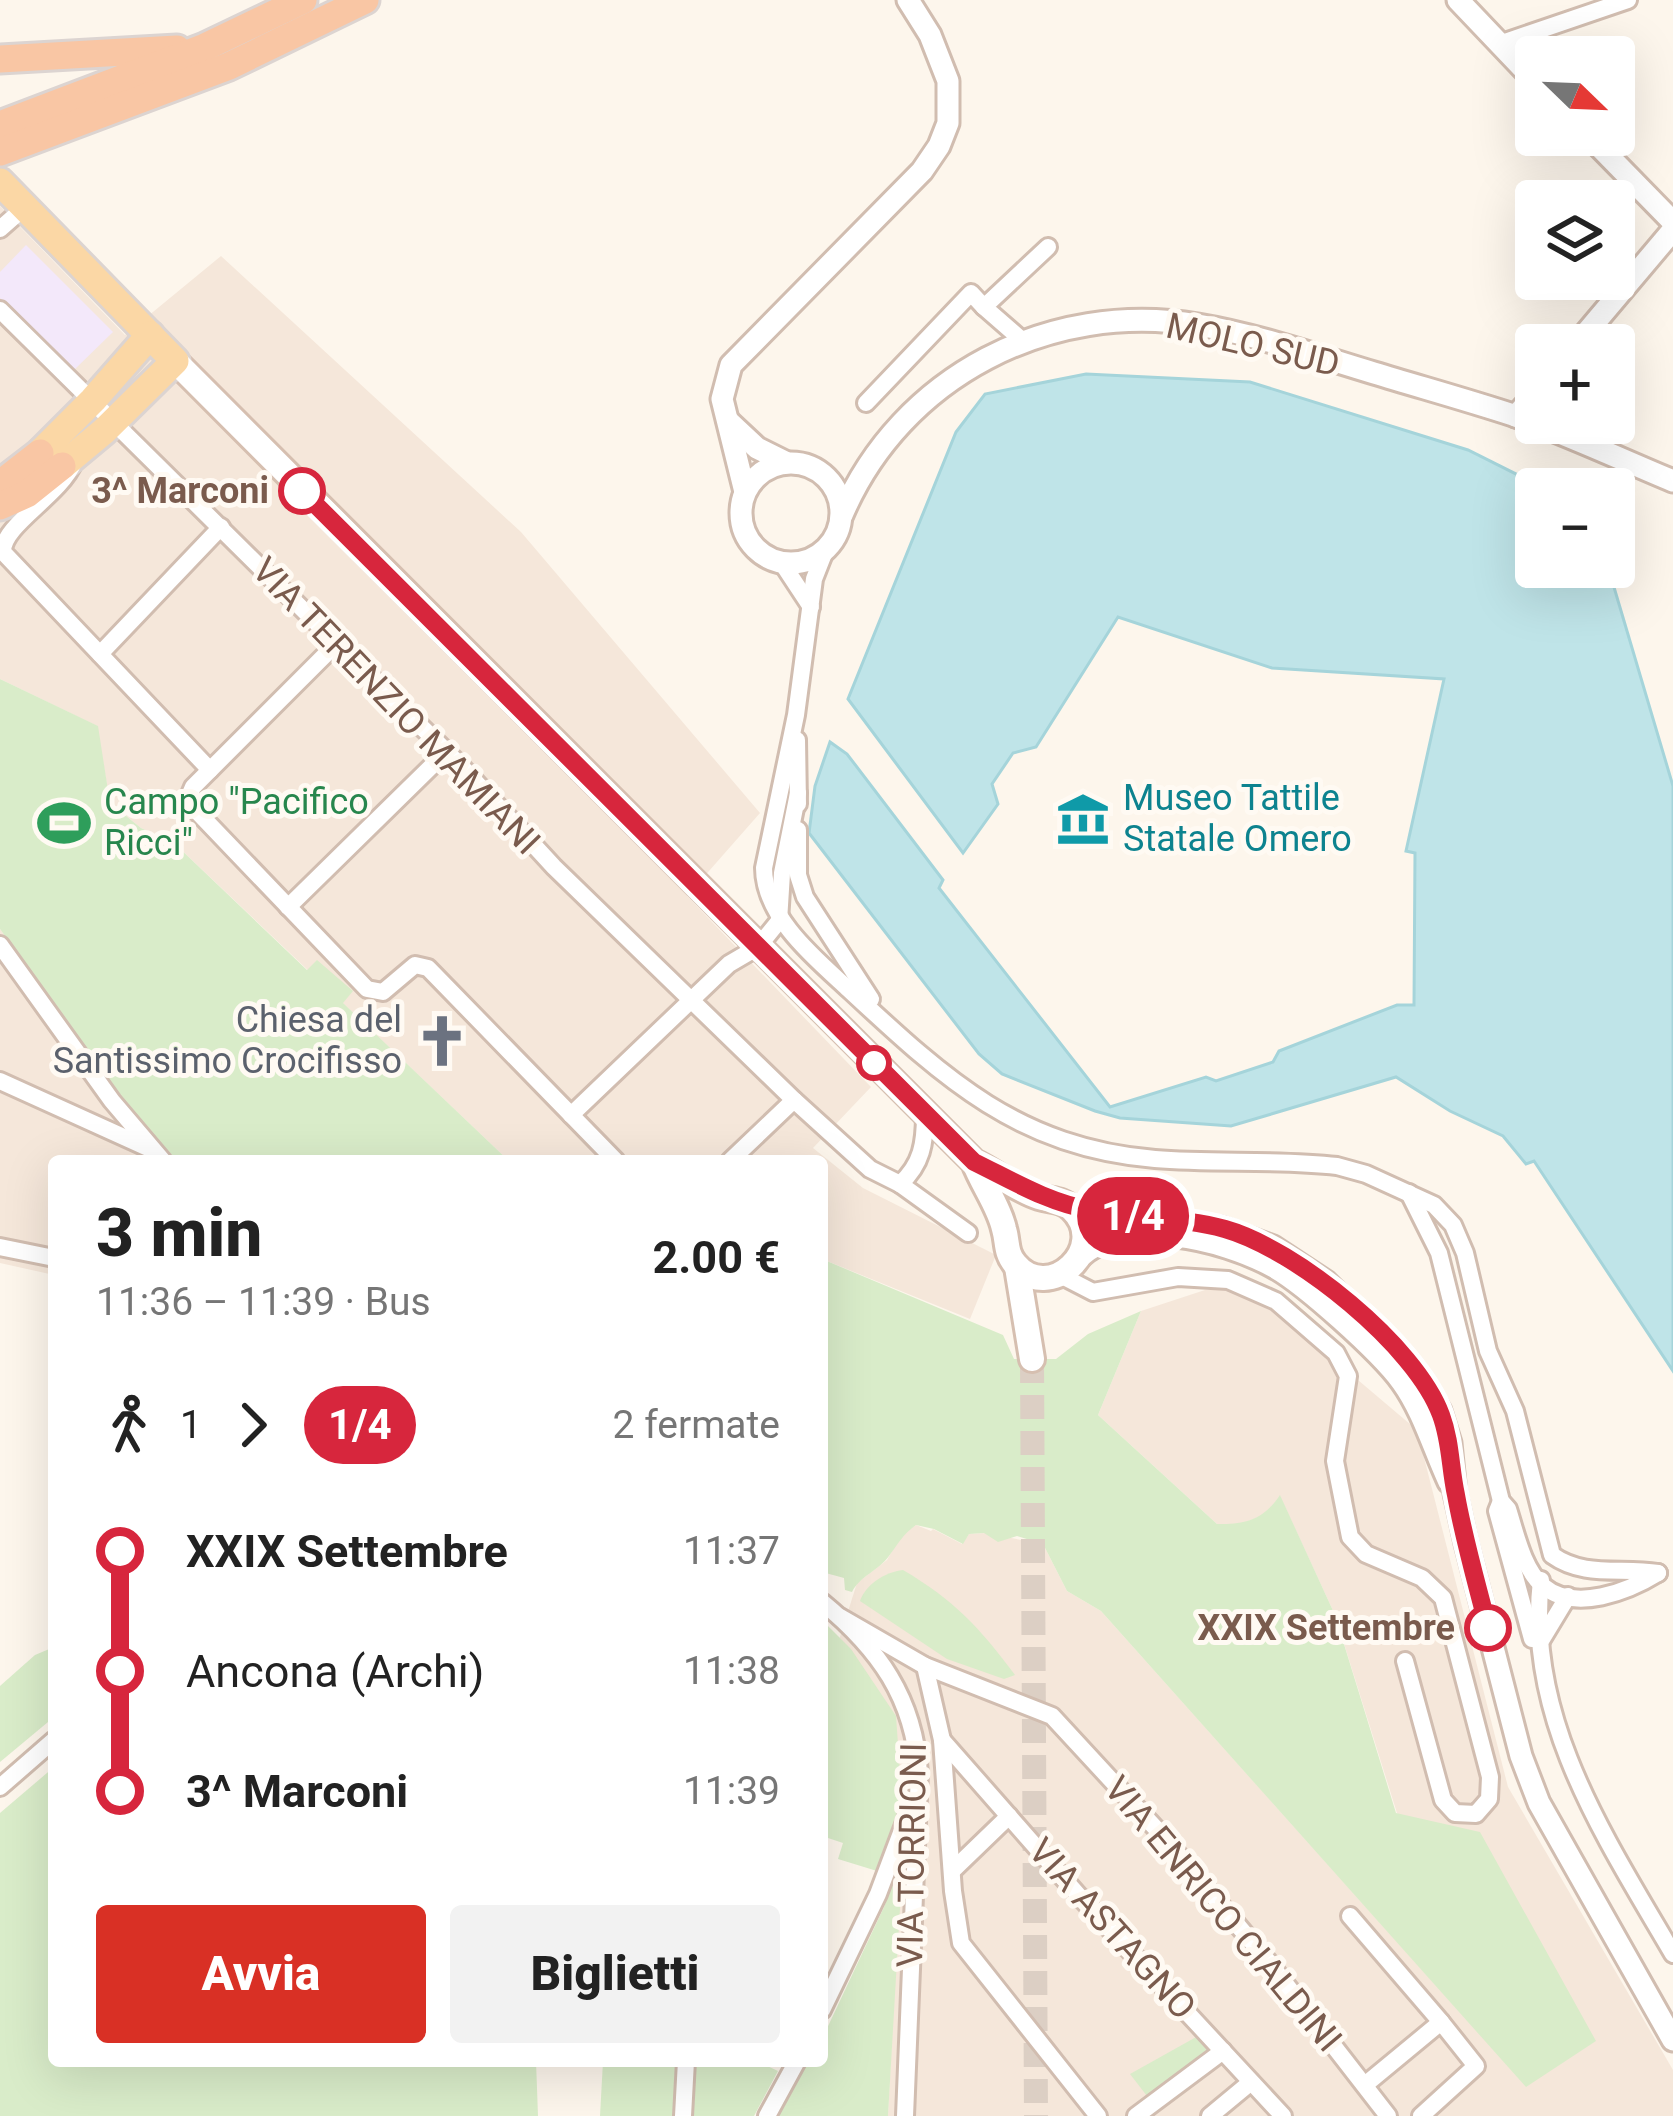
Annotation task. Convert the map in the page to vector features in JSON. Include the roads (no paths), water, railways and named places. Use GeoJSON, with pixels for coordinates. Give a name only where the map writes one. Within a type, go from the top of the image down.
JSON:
{"type":"FeatureCollection","features":[{"type":"Feature","properties":{"kind":"highway"},"geometry":{"type":"LineString","coordinates":[[0,125],[205,47],[304,0]]}},
{"type":"Feature","properties":{"kind":"highway"},"geometry":{"type":"LineString","coordinates":[[0,152],[218,71],[365,0]]}},
{"type":"Feature","properties":{"kind":"highway"},"geometry":{"type":"LineString","coordinates":[[0,59],[205,47]]}},
{"type":"Feature","properties":{"kind":"highway"},"geometry":{"type":"LineString","coordinates":[[0,484],[60,458]]}},
{"type":"Feature","properties":{"kind":"highway"},"geometry":{"type":"LineString","coordinates":[[0,506],[27,494],[60,458]]}},
{"type":"Feature","properties":{"kind":"main road"},"geometry":{"type":"LineString","coordinates":[[0,182],[974,1162],[1040,1198],[1070,1206],[1083,1225],[1081,1256],[1051,1276],[1035,1296],[1032,1359],[1017,1267],[974,1162]]}},
{"type":"Feature","properties":{"kind":"main road"},"geometry":{"type":"LineString","coordinates":[[60,458],[88,405],[151,335]]}},
{"type":"Feature","properties":{"kind":"main road"},"geometry":{"type":"LineString","coordinates":[[60,458],[109,426],[176,361]]}},
{"type":"Feature","properties":{"kind":"main road"},"geometry":{"type":"LineString","coordinates":[[1005,1231],[1018,1208],[1040,1198]]}},
{"type":"Feature","properties":{"kind":"main road"},"geometry":{"type":"LineString","coordinates":[[1017,1267],[1051,1276]]}},
{"type":"Feature","properties":{"kind":"street"},"geometry":{"type":"LineString","coordinates":[[825,551],[797,563],[782,563],[768,558],[746,536],[741,522],[745,492],[722,389],[735,360],[922,171],[939,146],[948,123],[948,81],[931,35],[908,0]]}},
{"type":"Feature","properties":{"kind":"street"},"geometry":{"type":"LineString","coordinates":[[1457,0],[1515,60]]}},
{"type":"Feature","properties":{"kind":"street"},"geometry":{"type":"LineString","coordinates":[[1499,44],[1628,0]]}},
{"type":"Feature","properties":{"kind":"street"},"geometry":{"type":"LineString","coordinates":[[1593,324],[1673,226],[1608,156]]}},
{"type":"Feature","properties":{"kind":"street"},"geometry":{"type":"LineString","coordinates":[[0,229],[26,207]]}},
{"type":"Feature","properties":{"kind":"street"},"geometry":{"type":"LineString","coordinates":[[984,307],[1048,247]]}},
{"type":"Feature","properties":{"kind":"street"},"geometry":{"type":"LineString","coordinates":[[866,403],[971,293],[1022,341]]}},
{"type":"Feature","properties":{"kind":"street","name":"VIA TERENZIO MAMIANI"},"geometry":{"type":"LineString","coordinates":[[0,310],[109,426],[221,527],[539,851],[794,1100],[856,1158],[968,1233]]}},
{"type":"Feature","properties":{"kind":"street","name":"MOLO SUD"},"geometry":{"type":"LineString","coordinates":[[1515,416],[1197,324],[1135,321],[1066,327],[976,361],[934,392],[880,450],[855,483],[839,529],[825,551],[814,579],[796,715],[764,868],[766,888],[779,914],[823,966],[972,1097],[1052,1138],[1154,1159],[1337,1166],[1434,1204],[1453,1225],[1465,1253],[1488,1351],[1515,1411],[1544,1532],[1541,1655]]}},
{"type":"Feature","properties":{"kind":"street"},"geometry":{"type":"LineString","coordinates":[[727,421],[757,448],[820,471],[832,483],[842,515]]}},
{"type":"Feature","properties":{"kind":"street","name":"MOLO SUD"},"geometry":{"type":"LineString","coordinates":[[1584,444],[1673,481]]}},
{"type":"Feature","properties":{"kind":"street","name":"MOLO SUD"},"geometry":{"type":"LineString","coordinates":[[820,471],[880,450]]}},
{"type":"Feature","properties":{"kind":"street"},"geometry":{"type":"LineString","coordinates":[[60,458],[61,487],[11,528],[1,546],[9,562],[210,770]]}},
{"type":"Feature","properties":{"kind":"street"},"geometry":{"type":"LineString","coordinates":[[745,492],[755,477],[785,462]]}},
{"type":"Feature","properties":{"kind":"street"},"geometry":{"type":"LineString","coordinates":[[100,654],[221,527]]}},
{"type":"Feature","properties":{"kind":"street"},"geometry":{"type":"LineString","coordinates":[[782,563],[811,608]]}},
{"type":"Feature","properties":{"kind":"street"},"geometry":{"type":"LineString","coordinates":[[337,643],[189,792],[190,805],[372,992],[389,990],[415,964],[428,968],[610,1155]]}},
{"type":"Feature","properties":{"kind":"street","name":"MOLO SUD"},"geometry":{"type":"LineString","coordinates":[[796,715],[797,875],[805,897],[892,1030]]}},
{"type":"Feature","properties":{"kind":"street"},"geometry":{"type":"LineString","coordinates":[[288,908],[446,752]]}},
{"type":"Feature","properties":{"kind":"street","name":"MOLO SUD"},"geometry":{"type":"LineString","coordinates":[[758,947],[775,929],[779,914],[798,793]]}},
{"type":"Feature","properties":{"kind":"street"},"geometry":{"type":"LineString","coordinates":[[0,946],[112,1101],[158,1155]]}},
{"type":"Feature","properties":{"kind":"street"},"geometry":{"type":"LineString","coordinates":[[571,1115],[729,964],[758,947]]}},
{"type":"Feature","properties":{"kind":"street"},"geometry":{"type":"LineString","coordinates":[[0,1081],[157,1155]]}},
{"type":"Feature","properties":{"kind":"street"},"geometry":{"type":"LineString","coordinates":[[736,1155],[794,1100]]}},
{"type":"Feature","properties":{"kind":"street"},"geometry":{"type":"LineString","coordinates":[[900,1184],[922,1153],[925,1114]]}},
{"type":"Feature","properties":{"kind":"street"},"geometry":{"type":"LineString","coordinates":[[1408,1192],[1438,1253],[1501,1501],[1541,1584],[1568,1597],[1628,1591],[1658,1573],[1623,1567],[1591,1571],[1566,1565],[1552,1555],[1544,1532]]}},
{"type":"Feature","properties":{"kind":"street"},"geometry":{"type":"LineString","coordinates":[[1070,1206],[1221,1228],[1273,1247],[1326,1282],[1415,1370],[1433,1398],[1450,1443],[1455,1493],[1522,1756],[1539,1803],[1673,2040]]}},
{"type":"Feature","properties":{"kind":"street"},"geometry":{"type":"LineString","coordinates":[[1081,1256],[1120,1235],[1210,1243],[1273,1266],[1401,1381],[1455,1493]]}},
{"type":"Feature","properties":{"kind":"street"},"geometry":{"type":"LineString","coordinates":[[0,1247],[48,1257]]}},
{"type":"Feature","properties":{"kind":"street"},"geometry":{"type":"LineString","coordinates":[[1051,1276],[1093,1292],[1178,1277],[1228,1280],[1276,1301],[1336,1353],[1348,1376],[1335,1461],[1348,1532],[1361,1551],[1428,1581],[1443,1598],[1490,1777],[1489,1799],[1476,1814],[1459,1815],[1443,1800],[1405,1661]]}},
{"type":"Feature","properties":{"kind":"street"},"geometry":{"type":"LineString","coordinates":[[1501,1501],[1497,1511],[1577,1786],[1673,1954]]}},
{"type":"Feature","properties":{"kind":"street"},"geometry":{"type":"LineString","coordinates":[[1541,1655],[1553,1616],[1568,1597]]}},
{"type":"Feature","properties":{"kind":"street"},"geometry":{"type":"LineString","coordinates":[[828,1607],[925,1666],[942,1740],[961,1943],[1092,2114]]}},
{"type":"Feature","properties":{"kind":"street","name":"VIA TORRIONI"},"geometry":{"type":"LineString","coordinates":[[840,1617],[885,1668],[909,1710],[916,1738],[919,1773],[905,2116]]}},
{"type":"Feature","properties":{"kind":"street"},"geometry":{"type":"LineString","coordinates":[[885,1668],[925,1666]]}},
{"type":"Feature","properties":{"kind":"street","name":"VIA ENRICO CIALDINI"},"geometry":{"type":"LineString","coordinates":[[925,1666],[1052,1716],[1160,1833],[1388,2116]]}},
{"type":"Feature","properties":{"kind":"street","name":"VIA ASTAGNO"},"geometry":{"type":"LineString","coordinates":[[942,1740],[1282,2116]]}},
{"type":"Feature","properties":{"kind":"street"},"geometry":{"type":"LineString","coordinates":[[0,1787],[48,1745]]}},
{"type":"Feature","properties":{"kind":"street"},"geometry":{"type":"LineString","coordinates":[[828,1997],[903,1833],[919,1773]]}},
{"type":"Feature","properties":{"kind":"street"},"geometry":{"type":"LineString","coordinates":[[952,1871],[1009,1816]]}},
{"type":"Feature","properties":{"kind":"street"},"geometry":{"type":"LineString","coordinates":[[1350,1916],[1476,2066],[1421,2116]]}},
{"type":"Feature","properties":{"kind":"street"},"geometry":{"type":"LineString","coordinates":[[1366,2084],[1441,2021]]}},
{"type":"Feature","properties":{"kind":"street"},"geometry":{"type":"LineString","coordinates":[[1136,2116],[1223,2051]]}},
{"type":"Feature","properties":{"kind":"street"},"geometry":{"type":"LineString","coordinates":[[683,2116],[686,2067]]}},
{"type":"Feature","properties":{"kind":"street"},"geometry":{"type":"LineString","coordinates":[[767,2116],[794,2067]]}},
{"type":"Feature","properties":{"kind":"street"},"geometry":{"type":"LineString","coordinates":[[1210,2116],[1251,2082]]}},
{"type":"Feature","properties":{"kind":"water"},"geometry":{"type":"Polygon","coordinates":[[[1086,374],[1250,382],[1468,450],[1515,474],[1515,588],[1614,588],[1673,786],[1673,1371],[1534,1161],[1526,1164],[1503,1136],[1450,1111],[1396,1077],[1231,1126],[1120,1118],[1002,1074],[979,1054],[809,833],[815,786],[830,742],[847,754],[943,880],[939,888],[1110,1107],[1273,1062],[1279,1051],[1397,1005],[1414,1005],[1415,853],[1406,851],[1444,679],[1272,668],[1118,617],[1036,747],[1013,753],[992,784],[998,804],[963,853],[848,699],[956,432],[985,394],[1086,374]]]}},
{"type":"Feature","properties":{"kind":"tunnel"},"geometry":{"type":"LineString","coordinates":[[1032,1359],[1036,2116]]}},
{"type":"Feature","properties":{"kind":"place","name":"3^ Marconi"},"geometry":{"type":"Point","coordinates":[302,491]}},
{"type":"Feature","properties":{"kind":"place","name":"Museo Tattile Statale Omero"},"geometry":{"type":"Point","coordinates":[1083,819]}},
{"type":"Feature","properties":{"kind":"place","name":"Campo \"Pacifico Ricci\""},"geometry":{"type":"Point","coordinates":[64,823]}},
{"type":"Feature","properties":{"kind":"place","name":"Chiesa del Santissimo Crocifisso"},"geometry":{"type":"Point","coordinates":[442,1041]}},
{"type":"Feature","properties":{"kind":"place","name":"XXIX Settembre"},"geometry":{"type":"Point","coordinates":[1488,1628]}}]}
